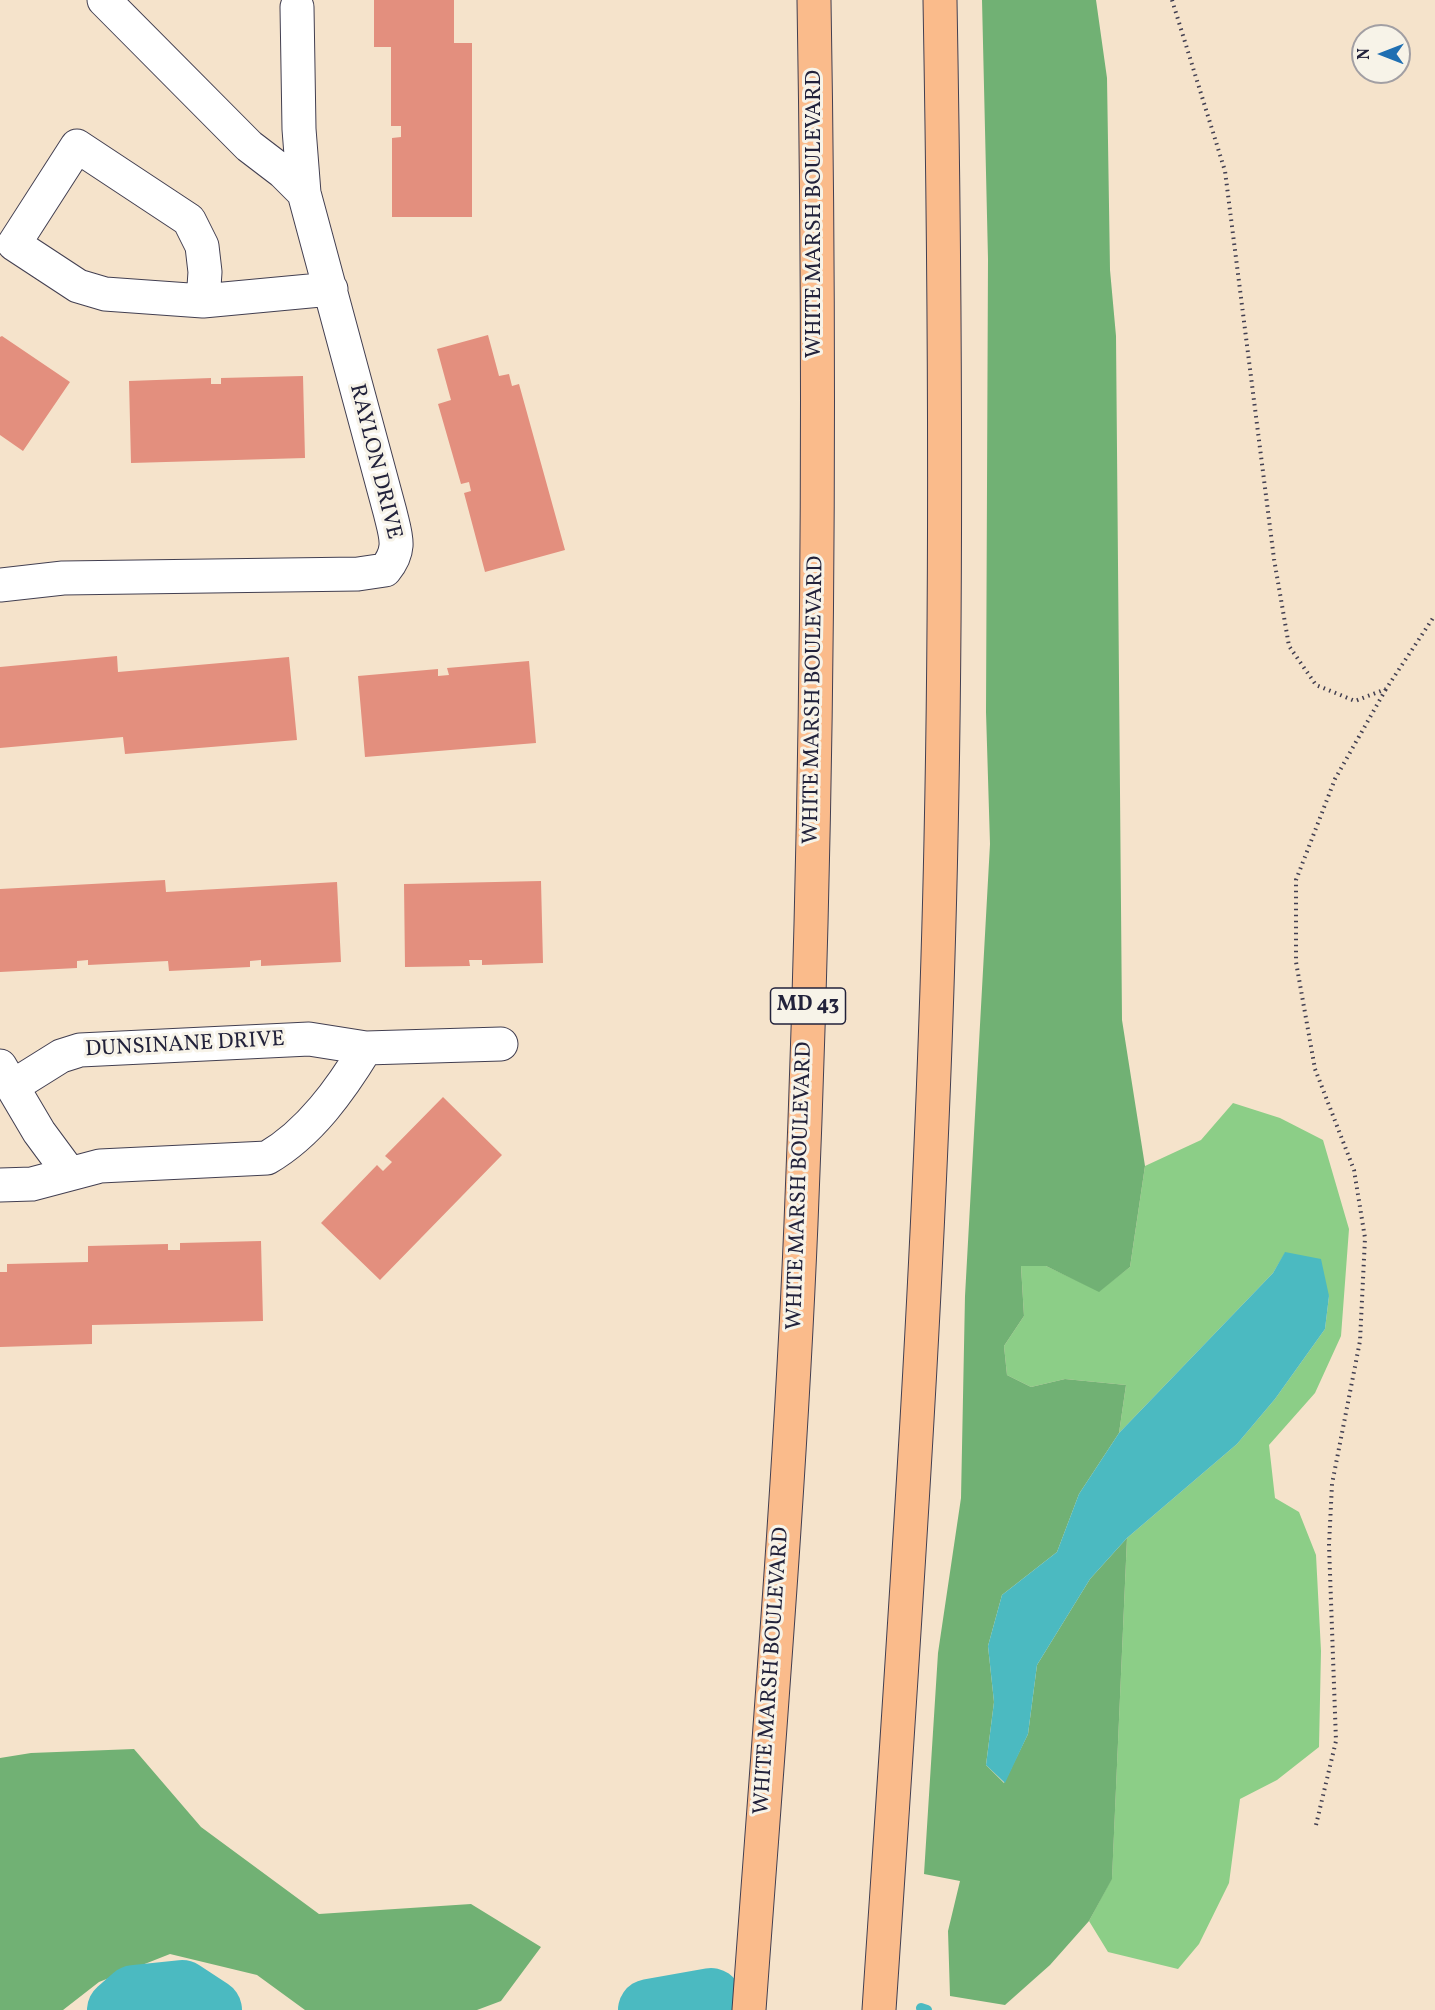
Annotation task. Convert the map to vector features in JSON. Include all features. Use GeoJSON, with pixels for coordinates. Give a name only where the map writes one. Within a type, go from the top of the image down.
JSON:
{"type":"FeatureCollection","features":[{"type":"Feature","properties":{"kind":"highway","name":"WHITE MARSH BOULEVARD"},"geometry":{"type":"LineString","coordinates":[[749,2010],[789,1449],[808,1004],[815,759],[818,422],[814,0]]}},
{"type":"Feature","properties":{"kind":"highway"},"geometry":{"type":"LineString","coordinates":[[879,2010],[907,1615],[924,1298],[941,842],[944,351],[940,0]]}},
{"type":"Feature","properties":{"kind":"street"},"geometry":{"type":"LineString","coordinates":[[104,0],[249,146],[283,172],[304,193]]}},
{"type":"Feature","properties":{"kind":"street","name":"RAYLON DRIVE"},"geometry":{"type":"LineString","coordinates":[[0,585],[63,578],[326,575],[385,570],[395,557],[397,542],[304,193],[299,129],[297,7]]}},
{"type":"Feature","properties":{"kind":"street"},"geometry":{"type":"LineString","coordinates":[[203,301],[205,272],[202,246],[189,220],[76,146],[14,244],[78,286],[105,294],[203,301],[331,289]]}},
{"type":"Feature","properties":{"kind":"street","name":"DUNSINANE DRIVE"},"geometry":{"type":"LineString","coordinates":[[70,1174],[39,1132],[7,1076],[80,1050],[309,1039],[366,1048],[501,1044]]}},
{"type":"Feature","properties":{"kind":"street"},"geometry":{"type":"LineString","coordinates":[[0,1185],[32,1184],[100,1166],[267,1158],[283,1149],[339,1091],[366,1048]]}},
{"type":"Feature","properties":{"kind":"path"},"geometry":{"type":"LineString","coordinates":[[1172,0],[1225,171],[1274,559],[1289,646],[1317,685],[1355,700],[1386,689]]}},
{"type":"Feature","properties":{"kind":"path"},"geometry":{"type":"LineString","coordinates":[[1316,1825],[1336,1741],[1329,1545],[1332,1484],[1360,1341],[1365,1238],[1354,1170],[1315,1069],[1296,962],[1296,880],[1335,779],[1386,689],[1435,615]]}},
{"type":"Feature","properties":{"kind":"green space"},"geometry":{"type":"Polygon","coordinates":[[[982,0],[1096,0],[1107,78],[1110,270],[1116,336],[1122,1020],[1145,1166],[1130,1267],[1099,1292],[1046,1266],[1021,1266],[1024,1316],[1004,1346],[1007,1375],[1031,1387],[1065,1379],[1126,1385],[1119,1433],[1079,1494],[1057,1552],[1002,1595],[988,1646],[994,1702],[986,1765],[1004,1783],[1028,1734],[1037,1665],[1090,1579],[1127,1538],[1112,1879],[1089,1921],[1050,1965],[1005,2005],[950,1996],[948,1931],[960,1881],[924,1874],[938,1653],[961,1498],[965,1296],[990,844],[986,712],[988,259],[982,0]]]}},
{"type":"Feature","properties":{"kind":"green space"},"geometry":{"type":"Polygon","coordinates":[[[1233,1103],[1280,1118],[1323,1140],[1349,1229],[1341,1336],[1315,1393],[1269,1445],[1275,1498],[1299,1512],[1316,1555],[1321,1651],[1319,1747],[1277,1780],[1240,1799],[1229,1883],[1199,1944],[1178,1969],[1108,1952],[1089,1921],[1112,1878],[1127,1538],[1237,1444],[1275,1399],[1325,1329],[1329,1296],[1285,1253],[1273,1273],[1119,1433],[1126,1385],[1065,1379],[1031,1387],[1007,1375],[1004,1346],[1024,1316],[1021,1266],[1046,1266],[1099,1291],[1130,1267],[1145,1166],[1201,1140],[1233,1103]]]}},
{"type":"Feature","properties":{"kind":"green space"},"geometry":{"type":"Polygon","coordinates":[[[134,1749],[201,1827],[319,1914],[471,1904],[541,1947],[501,2001],[477,2010],[305,2010],[257,1975],[170,1954],[99,1982],[63,2010],[0,2010],[0,1758],[31,1753],[134,1749]]]}},
{"type":"Feature","properties":{"kind":"water"},"geometry":{"type":"Polygon","coordinates":[[[1285,1252],[1321,1259],[1329,1296],[1325,1329],[1275,1399],[1237,1444],[1127,1538],[1090,1579],[1037,1665],[1028,1734],[1005,1783],[986,1765],[994,1702],[988,1646],[1002,1595],[1057,1552],[1079,1494],[1119,1433],[1273,1273],[1285,1252]]]}},
{"type":"Feature","properties":{"kind":"building"},"geometry":{"type":"Polygon","coordinates":[[[374,0],[454,0],[454,43],[472,43],[472,217],[392,217],[392,138],[401,137],[401,126],[391,126],[391,47],[374,47],[374,0]]]}},
{"type":"Feature","properties":{"kind":"building"},"geometry":{"type":"Polygon","coordinates":[[[488,335],[499,376],[509,374],[512,386],[519,384],[565,550],[485,572],[464,493],[471,491],[469,482],[461,484],[438,404],[451,400],[437,349],[488,335]]]}},
{"type":"Feature","properties":{"kind":"building"},"geometry":{"type":"Polygon","coordinates":[[[2,336],[70,382],[23,451],[0,435],[0,337],[2,336]]]}},
{"type":"Feature","properties":{"kind":"building"},"geometry":{"type":"Polygon","coordinates":[[[303,376],[305,458],[131,463],[129,381],[211,378],[211,384],[221,384],[221,378],[303,376]]]}},
{"type":"Feature","properties":{"kind":"building"},"geometry":{"type":"Polygon","coordinates":[[[117,656],[118,672],[289,657],[297,740],[125,754],[123,737],[0,748],[0,667],[117,656]]]}},
{"type":"Feature","properties":{"kind":"building"},"geometry":{"type":"Polygon","coordinates":[[[529,661],[536,743],[365,757],[358,676],[438,669],[438,676],[449,675],[447,668],[529,661]]]}},
{"type":"Feature","properties":{"kind":"building"},"geometry":{"type":"Polygon","coordinates":[[[165,880],[166,892],[337,882],[341,962],[261,966],[261,960],[250,961],[250,967],[169,971],[168,961],[88,965],[88,960],[77,961],[77,968],[0,972],[0,889],[165,880]]]}},
{"type":"Feature","properties":{"kind":"building"},"geometry":{"type":"Polygon","coordinates":[[[541,881],[543,963],[482,965],[482,960],[469,960],[470,966],[405,967],[404,884],[541,881]]]}},
{"type":"Feature","properties":{"kind":"building"},"geometry":{"type":"Polygon","coordinates":[[[443,1097],[502,1155],[380,1280],[321,1223],[377,1165],[383,1171],[392,1162],[385,1156],[443,1097]]]}},
{"type":"Feature","properties":{"kind":"building"},"geometry":{"type":"Polygon","coordinates":[[[261,1241],[263,1321],[92,1325],[92,1344],[0,1347],[0,1272],[7,1272],[7,1264],[88,1262],[88,1246],[168,1244],[168,1250],[180,1250],[180,1243],[261,1241]]]}},
{"type":"Feature","properties":{"kind":"waterway"},"geometry":{"type":"LineString","coordinates":[[118,2010],[134,1996],[182,1991],[211,2010]]}},
{"type":"Feature","properties":{"kind":"waterway"},"geometry":{"type":"LineString","coordinates":[[649,2010],[711,1999]]}},
{"type":"Feature","properties":{"kind":"waterway"},"geometry":{"type":"LineString","coordinates":[[921,2008],[927,2010]]}}]}
